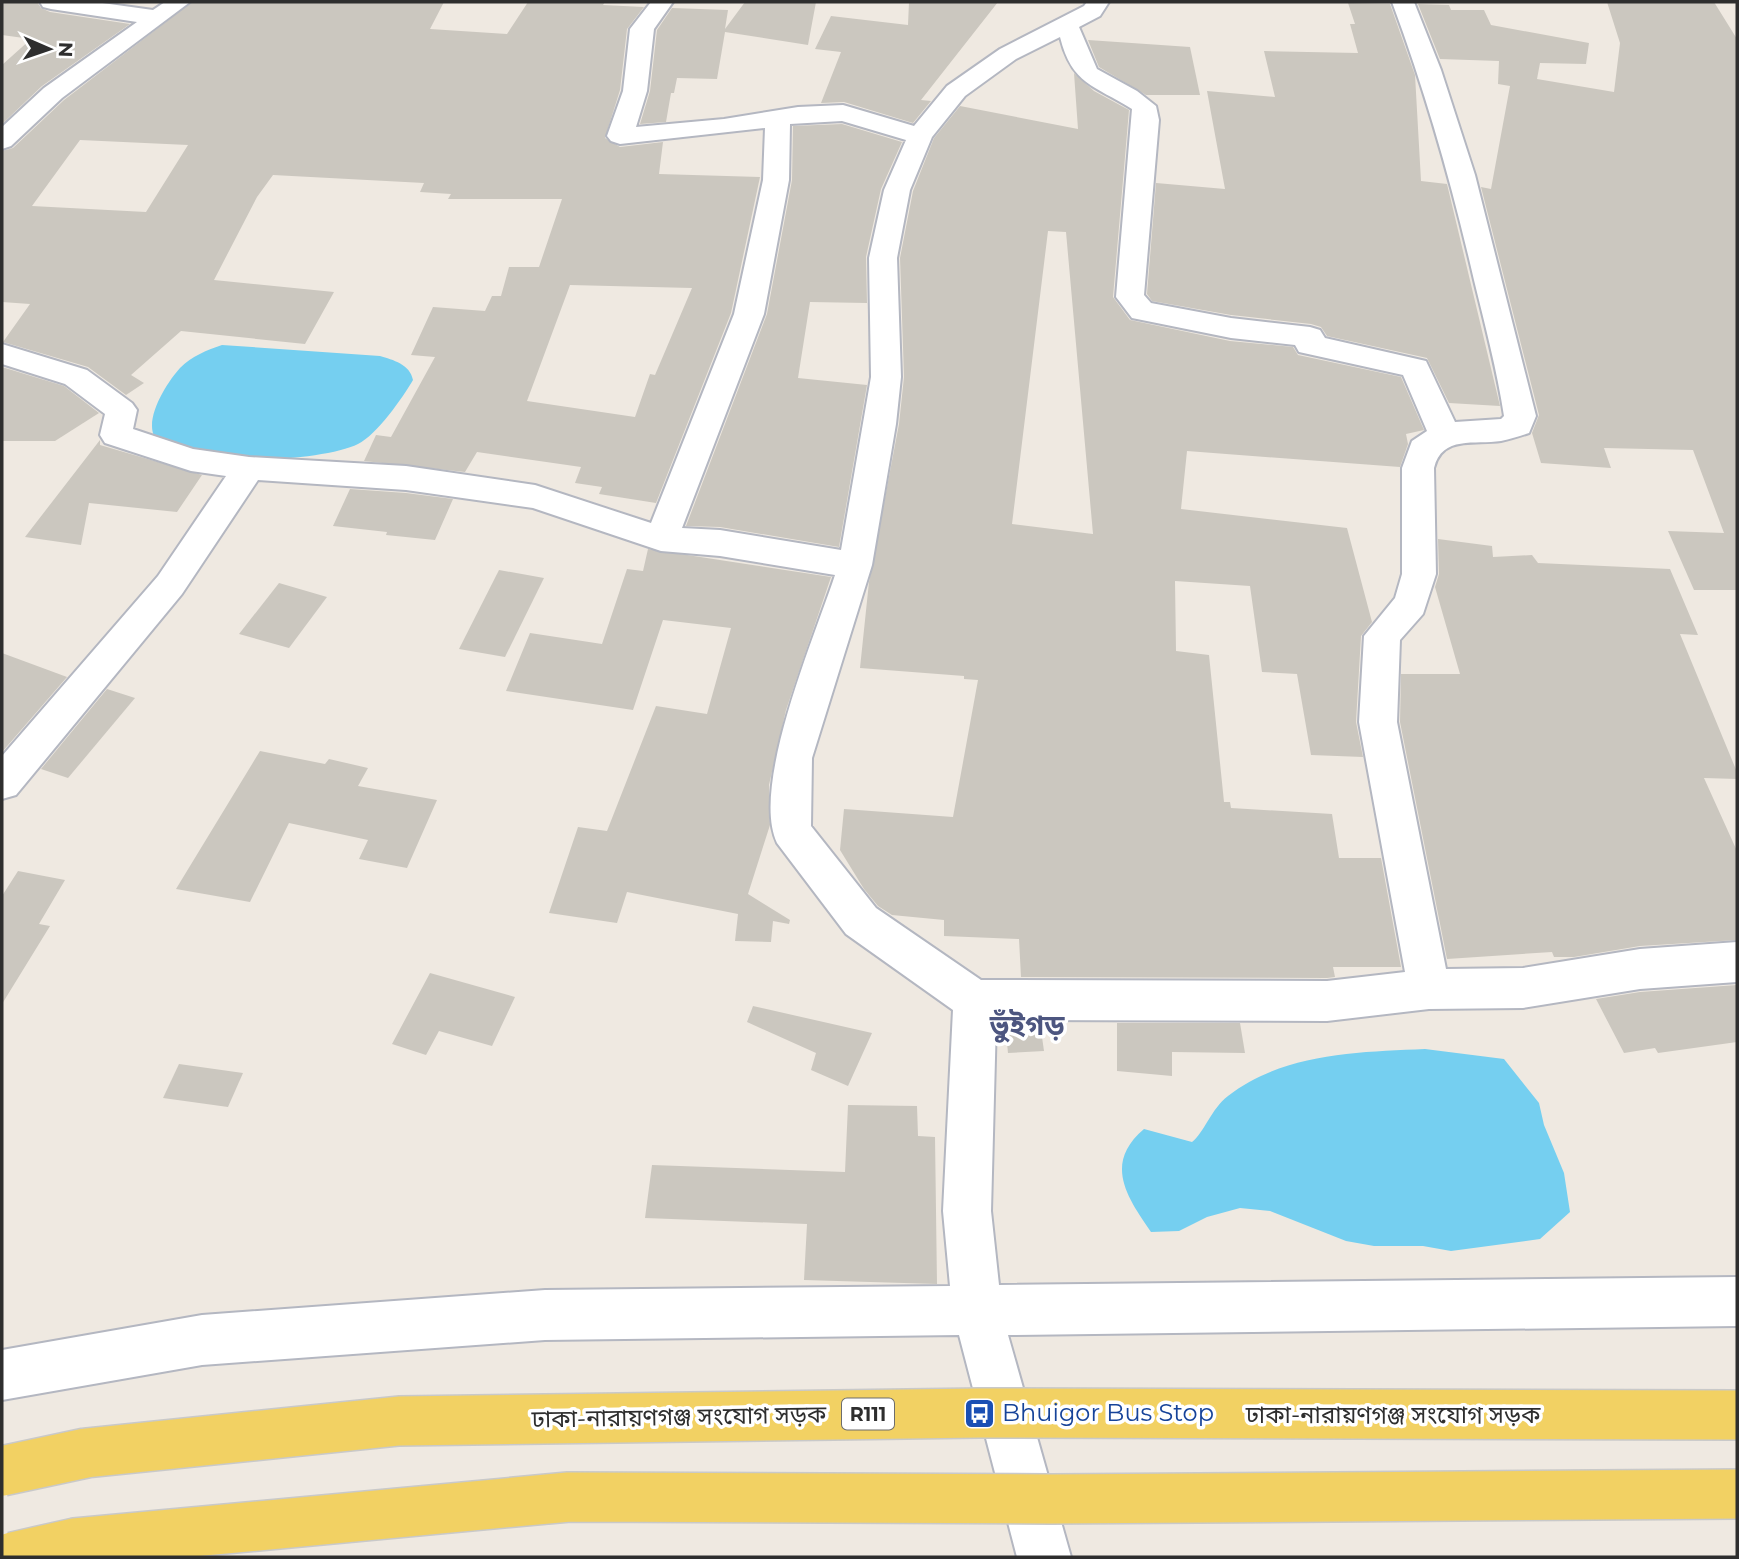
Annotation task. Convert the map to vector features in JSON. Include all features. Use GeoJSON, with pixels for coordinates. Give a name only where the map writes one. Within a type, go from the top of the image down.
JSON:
{"type":"FeatureCollection","features":[{"type":"Feature","properties":{"kind":"main road","name":"ঢাকা-নারায়ণগঞ্জ সংযোগ সড়ক"},"geometry":{"type":"LineString","coordinates":[[2,1471],[86,1453],[399,1421],[979,1413],[1737,1415]]}},
{"type":"Feature","properties":{"kind":"main road"},"geometry":{"type":"LineString","coordinates":[[13,1557],[75,1543],[569,1497],[1051,1499],[1737,1494]]}},
{"type":"Feature","properties":{"kind":"street"},"geometry":{"type":"LineString","coordinates":[[51,2],[158,18]]}},
{"type":"Feature","properties":{"kind":"street"},"geometry":{"type":"LineString","coordinates":[[2,141],[53,93],[179,2]]}},
{"type":"Feature","properties":{"kind":"street"},"geometry":{"type":"LineString","coordinates":[[662,2],[642,29],[635,91],[620,136],[843,113],[920,136]]}},
{"type":"Feature","properties":{"kind":"street"},"geometry":{"type":"LineString","coordinates":[[1098,2],[1092,11],[1008,54],[956,91],[920,136],[897,190],[883,258],[886,377],[855,565],[793,758],[790,831],[861,921],[975,1000],[1328,1002],[1429,989],[1523,988],[1640,969],[1737,962]]}},
{"type":"Feature","properties":{"kind":"street"},"geometry":{"type":"LineString","coordinates":[[1403,2],[1427,59],[1462,179],[1520,416],[1518,425],[1502,430],[1444,434],[1423,449],[1418,468],[1421,499],[1419,574],[1411,604],[1382,636],[1378,722],[1429,989]]}},
{"type":"Feature","properties":{"kind":"street"},"geometry":{"type":"LineString","coordinates":[[1060,29],[1070,31],[1076,61],[1089,79],[1144,106],[1146,120],[1130,297],[1142,311],[1231,328],[1310,337],[1310,345],[1415,368],[1444,434]]}},
{"type":"Feature","properties":{"kind":"street"},"geometry":{"type":"LineString","coordinates":[[661,538],[749,314],[776,180],[778,118]]}},
{"type":"Feature","properties":{"kind":"street"},"geometry":{"type":"LineString","coordinates":[[2,354],[76,377],[121,410],[116,435],[191,460],[249,468],[406,478],[535,497],[661,538],[720,543],[855,565]]}},
{"type":"Feature","properties":{"kind":"street"},"geometry":{"type":"LineString","coordinates":[[2,783],[170,585],[249,468]]}},
{"type":"Feature","properties":{"kind":"street"},"geometry":{"type":"LineString","coordinates":[[975,1000],[967,1211],[977,1311],[1044,1557]]}},
{"type":"Feature","properties":{"kind":"street"},"geometry":{"type":"LineString","coordinates":[[2,1375],[202,1340],[545,1315],[1737,1303]]}},
{"type":"Feature","properties":{"kind":"water"},"geometry":{"type":"Polygon","coordinates":[[[222,345],[380,356],[405,366],[413,380],[373,433],[358,444],[340,450],[288,458],[227,459],[176,451],[160,443],[154,436],[153,416],[168,383],[190,360],[222,345]]]}},
{"type":"Feature","properties":{"kind":"water"},"geometry":{"type":"Polygon","coordinates":[[[1425,1049],[1504,1059],[1539,1103],[1544,1125],[1564,1173],[1570,1212],[1540,1239],[1451,1251],[1423,1246],[1374,1246],[1346,1241],[1270,1211],[1240,1208],[1207,1217],[1179,1231],[1151,1232],[1127,1193],[1122,1167],[1125,1154],[1144,1129],[1192,1142],[1222,1101],[1250,1082],[1273,1071],[1297,1063],[1348,1054],[1425,1049]]]}},
{"type":"Feature","properties":{"kind":"building"},"geometry":{"type":"Polygon","coordinates":[[[2,2],[37,2],[41,8],[50,12],[130,24],[42,86],[2,124],[2,65],[31,39],[2,35],[2,2]]]}},
{"type":"Feature","properties":{"kind":"building"},"geometry":{"type":"Polygon","coordinates":[[[192,2],[444,2],[430,29],[507,34],[528,2],[605,2],[603,5],[644,7],[627,29],[620,90],[605,138],[620,147],[663,142],[659,174],[760,177],[731,313],[656,503],[599,494],[602,487],[575,483],[581,467],[477,452],[465,472],[364,461],[376,435],[391,437],[435,357],[411,355],[433,307],[485,311],[492,296],[501,296],[509,267],[539,267],[562,199],[448,199],[451,194],[420,192],[424,183],[273,175],[257,197],[214,280],[334,292],[305,344],[181,331],[131,375],[144,383],[126,395],[88,367],[3,342],[30,304],[2,302],[2,151],[13,148],[64,100],[192,2]],[[80,140],[32,206],[146,212],[188,145],[80,140]],[[570,285],[527,401],[635,417],[650,374],[655,375],[692,288],[570,285]]]}},
{"type":"Feature","properties":{"kind":"building"},"geometry":{"type":"Polygon","coordinates":[[[745,2],[816,2],[808,45],[725,32],[717,79],[677,78],[674,93],[671,93],[666,122],[640,124],[650,91],[657,30],[672,8],[728,10],[725,29],[745,2]]]}},
{"type":"Feature","properties":{"kind":"building"},"geometry":{"type":"Polygon","coordinates":[[[909,2],[998,2],[921,100],[931,101],[913,123],[844,102],[821,103],[841,52],[815,49],[831,16],[908,25],[909,2]]]}},
{"type":"Feature","properties":{"kind":"building"},"geometry":{"type":"Polygon","coordinates":[[[1607,2],[1714,2],[1737,39],[1737,590],[1694,590],[1668,531],[1724,533],[1693,450],[1604,448],[1611,468],[1541,463],[1532,433],[1539,415],[1481,187],[1491,189],[1510,86],[1498,84],[1499,61],[1440,59],[1418,4],[1449,5],[1451,10],[1484,10],[1491,25],[1589,43],[1586,64],[1540,63],[1537,79],[1614,92],[1620,43],[1607,2]]]}},
{"type":"Feature","properties":{"kind":"building"},"geometry":{"type":"Polygon","coordinates":[[[1348,3],[1390,4],[1415,75],[1421,181],[1447,184],[1500,406],[1449,403],[1427,358],[1327,336],[1321,327],[1311,324],[1231,315],[1152,301],[1147,294],[1156,183],[1225,189],[1207,91],[1275,97],[1264,51],[1358,53],[1350,24],[1355,24],[1348,3]]]}},
{"type":"Feature","properties":{"kind":"building"},"geometry":{"type":"Polygon","coordinates":[[[1088,40],[1190,47],[1200,95],[1146,95],[1099,67],[1088,40]]]}},
{"type":"Feature","properties":{"kind":"building"},"geometry":{"type":"Polygon","coordinates":[[[1074,73],[1094,91],[1129,110],[1113,297],[1130,320],[1230,341],[1293,347],[1298,355],[1401,377],[1424,430],[1406,434],[1408,444],[1400,467],[1187,451],[1181,509],[1347,528],[1372,622],[1361,636],[1356,722],[1363,757],[1311,755],[1297,674],[1262,672],[1250,586],[1175,581],[1176,651],[1209,655],[1224,802],[1230,802],[1231,808],[1332,814],[1339,858],[1381,858],[1401,967],[1333,967],[1335,977],[1327,978],[1021,977],[1019,939],[944,936],[944,920],[892,915],[878,906],[864,889],[840,850],[844,809],[953,817],[978,680],[964,679],[964,676],[860,668],[869,582],[899,424],[904,377],[900,258],[913,191],[934,138],[960,106],[1078,129],[1074,73]],[[1048,231],[1012,524],[1093,534],[1066,232],[1048,231]]]}},
{"type":"Feature","properties":{"kind":"building"},"geometry":{"type":"Polygon","coordinates":[[[842,124],[902,142],[881,189],[866,257],[867,303],[810,302],[798,378],[867,385],[839,547],[720,527],[686,526],[767,314],[792,180],[793,126],[842,124]]]}},
{"type":"Feature","properties":{"kind":"building"},"geometry":{"type":"Polygon","coordinates":[[[2,367],[64,386],[99,413],[55,441],[2,441],[2,367]]]}},
{"type":"Feature","properties":{"kind":"building"},"geometry":{"type":"Polygon","coordinates":[[[100,440],[100,445],[202,475],[177,512],[89,503],[81,545],[25,537],[100,440]]]}},
{"type":"Feature","properties":{"kind":"building"},"geometry":{"type":"Polygon","coordinates":[[[350,489],[453,499],[435,540],[333,526],[350,489]]]}},
{"type":"Feature","properties":{"kind":"building"},"geometry":{"type":"Polygon","coordinates":[[[1438,539],[1492,546],[1493,557],[1532,555],[1538,563],[1670,569],[1698,635],[1680,634],[1737,772],[1737,779],[1704,778],[1737,851],[1737,940],[1640,946],[1574,957],[1554,957],[1552,952],[1447,959],[1400,722],[1401,674],[1460,674],[1435,587],[1439,574],[1438,539]]]}},
{"type":"Feature","properties":{"kind":"building"},"geometry":{"type":"Polygon","coordinates":[[[648,549],[831,577],[786,710],[769,785],[770,825],[748,894],[790,920],[789,924],[773,921],[771,942],[735,941],[738,914],[627,892],[617,923],[549,913],[578,827],[607,831],[656,706],[707,714],[731,628],[663,620],[633,710],[506,691],[530,633],[602,644],[627,569],[643,571],[648,549]]]}},
{"type":"Feature","properties":{"kind":"building"},"geometry":{"type":"Polygon","coordinates":[[[499,570],[544,578],[505,657],[459,649],[499,570]]]}},
{"type":"Feature","properties":{"kind":"building"},"geometry":{"type":"Polygon","coordinates":[[[279,583],[327,597],[289,648],[239,634],[279,583]]]}},
{"type":"Feature","properties":{"kind":"building"},"geometry":{"type":"Polygon","coordinates":[[[2,653],[67,677],[2,752],[2,653]]]}},
{"type":"Feature","properties":{"kind":"building"},"geometry":{"type":"Polygon","coordinates":[[[107,689],[135,698],[68,778],[41,769],[107,689]]]}},
{"type":"Feature","properties":{"kind":"building"},"geometry":{"type":"Polygon","coordinates":[[[260,751],[325,764],[329,759],[368,768],[358,786],[437,800],[407,868],[359,859],[368,840],[289,823],[250,902],[176,889],[260,751]]]}},
{"type":"Feature","properties":{"kind":"building"},"geometry":{"type":"Polygon","coordinates":[[[18,871],[65,880],[39,924],[50,926],[2,1004],[2,896],[18,871]]]}},
{"type":"Feature","properties":{"kind":"building"},"geometry":{"type":"Polygon","coordinates":[[[430,973],[515,997],[492,1046],[439,1031],[426,1055],[392,1044],[430,973]]]}},
{"type":"Feature","properties":{"kind":"building"},"geometry":{"type":"Polygon","coordinates":[[[1737,985],[1737,1042],[1658,1053],[1655,1048],[1624,1053],[1596,999],[1640,992],[1737,985]]]}},
{"type":"Feature","properties":{"kind":"building"},"geometry":{"type":"Polygon","coordinates":[[[753,1006],[872,1033],[848,1086],[811,1070],[816,1053],[747,1022],[753,1006]]]}},
{"type":"Feature","properties":{"kind":"building"},"geometry":{"type":"Polygon","coordinates":[[[1005,1023],[1040,1023],[1044,1051],[1008,1053],[1005,1023]]]}},
{"type":"Feature","properties":{"kind":"building"},"geometry":{"type":"Polygon","coordinates":[[[1117,1023],[1240,1023],[1245,1053],[1172,1052],[1172,1076],[1117,1071],[1117,1023]]]}},
{"type":"Feature","properties":{"kind":"building"},"geometry":{"type":"Polygon","coordinates":[[[179,1064],[243,1073],[228,1107],[163,1098],[179,1064]]]}},
{"type":"Feature","properties":{"kind":"building"},"geometry":{"type":"Polygon","coordinates":[[[848,1105],[917,1106],[918,1136],[935,1137],[937,1284],[804,1280],[807,1224],[645,1218],[652,1165],[845,1172],[848,1105]]]}},
{"type":"Feature","properties":{"kind":"place","name":"Bhuigor Bus Stop"},"geometry":{"type":"Point","coordinates":[979,1413]}},
{"type":"Feature","properties":{"kind":"district","name":"ভুঁইগড়"},"geometry":{"type":"Point","coordinates":[1027,1025]}}]}
